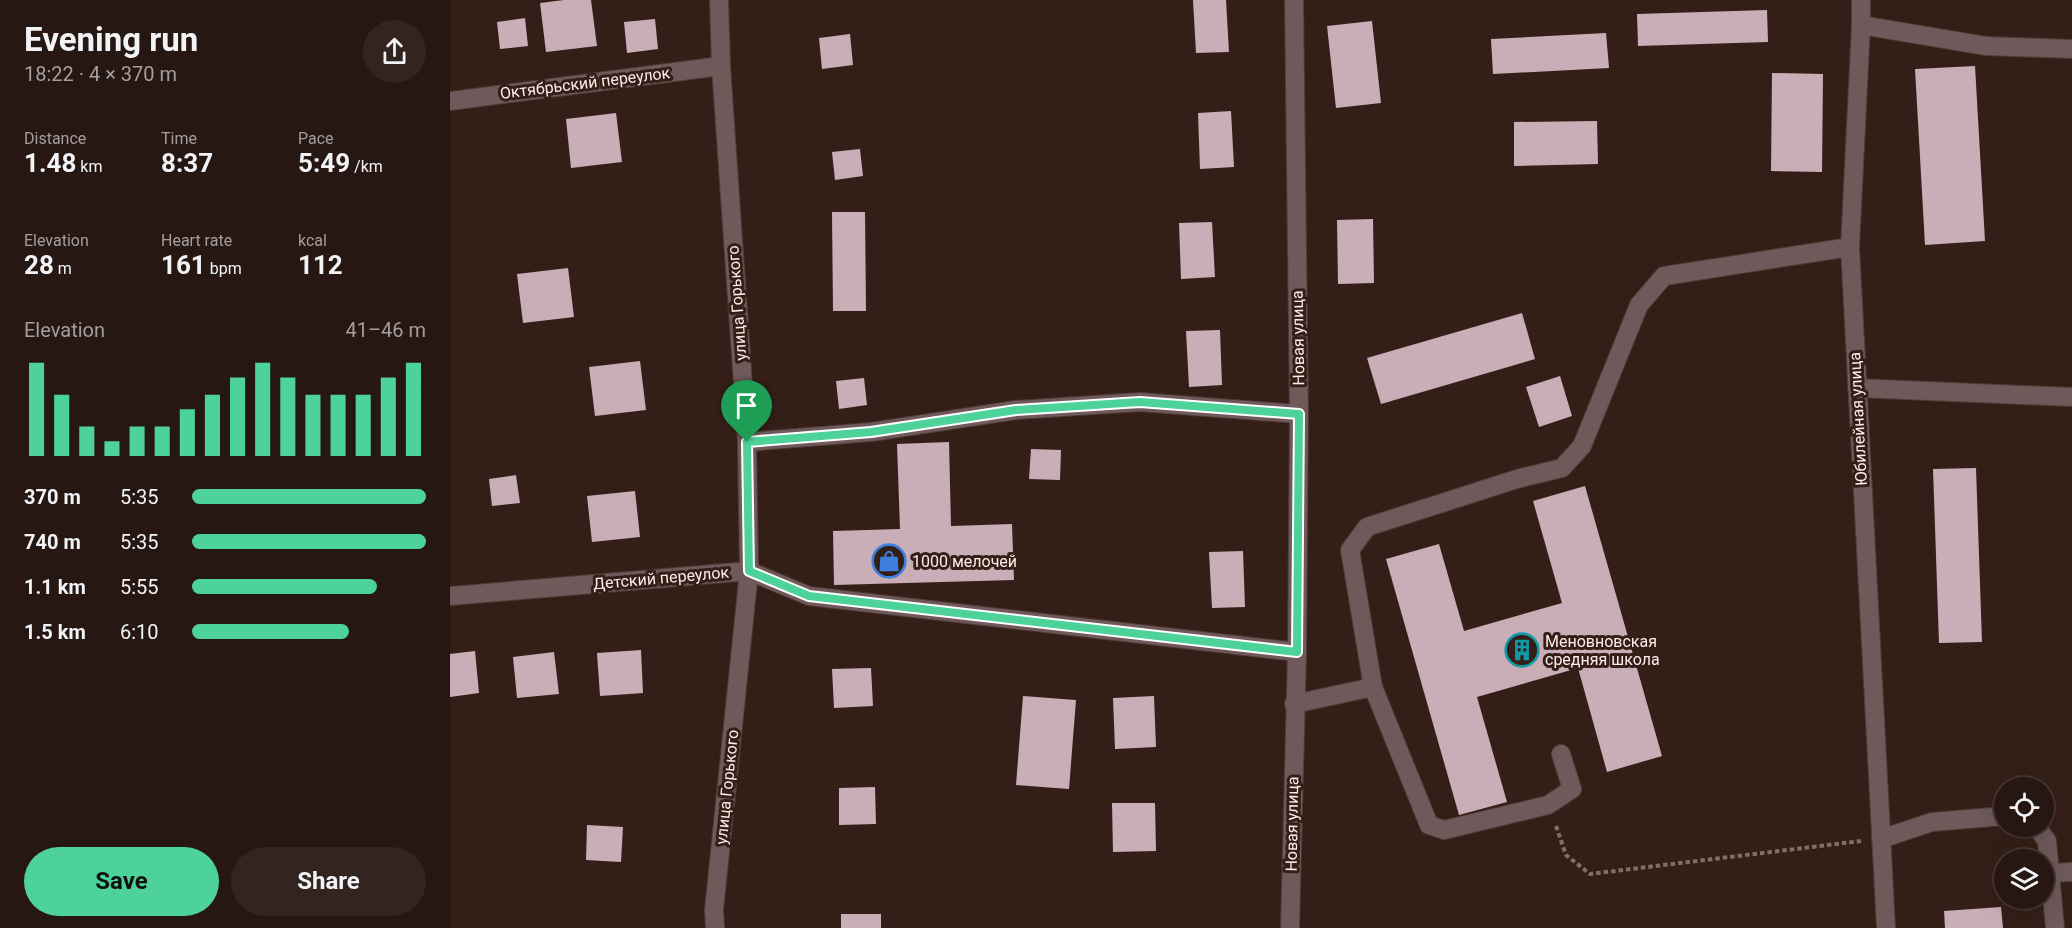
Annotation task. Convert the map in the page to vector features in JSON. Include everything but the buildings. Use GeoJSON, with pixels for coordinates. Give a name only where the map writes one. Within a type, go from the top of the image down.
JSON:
{"type":"FeatureCollection","features":[{"type":"Feature","properties":{"kind":"lane","name":"улица Горького"},"geometry":{"type":"LineString","coordinates":[[715,928],[714,910],[749,571],[747,442],[721,66],[719,0]]}},
{"type":"Feature","properties":{"kind":"lane","name":"Новая улица"},"geometry":{"type":"LineString","coordinates":[[1290,928],[1297,652],[1299,414],[1294,0]]}},
{"type":"Feature","properties":{"kind":"lane","name":"Юбилейная улица"},"geometry":{"type":"LineString","coordinates":[[1861,0],[1850,247],[1886,928]]}},
{"type":"Feature","properties":{"kind":"lane"},"geometry":{"type":"LineString","coordinates":[[1861,25],[1986,46],[2072,49]]}},
{"type":"Feature","properties":{"kind":"lane","name":"Октябрьский переулок"},"geometry":{"type":"LineString","coordinates":[[450,100],[721,66]]}},
{"type":"Feature","properties":{"kind":"lane"},"geometry":{"type":"LineString","coordinates":[[1561,754],[1572,789],[1548,805],[1444,830],[1429,825],[1373,687],[1350,550],[1367,527],[1518,479],[1562,468],[1582,446],[1639,305],[1664,276],[1850,247]]}},
{"type":"Feature","properties":{"kind":"lane"},"geometry":{"type":"LineString","coordinates":[[1857,388],[2072,397]]}},
{"type":"Feature","properties":{"kind":"lane"},"geometry":{"type":"LineString","coordinates":[[747,442],[871,432],[1016,410],[1140,402],[1299,414]]}},
{"type":"Feature","properties":{"kind":"lane","name":"Детский переулок"},"geometry":{"type":"LineString","coordinates":[[450,596],[749,571],[809,596],[1297,652]]}},
{"type":"Feature","properties":{"kind":"lane"},"geometry":{"type":"LineString","coordinates":[[1294,704],[1373,687]]}},
{"type":"Feature","properties":{"kind":"lane"},"geometry":{"type":"LineString","coordinates":[[1881,839],[1932,822],[1994,817]]}},
{"type":"Feature","properties":{"kind":"lane"},"geometry":{"type":"LineString","coordinates":[[2054,873],[2072,872]]}},
{"type":"Feature","properties":{"kind":"lane"},"geometry":{"type":"LineString","coordinates":[[2054,909],[2055,928]]}},
{"type":"Feature","properties":{"kind":"path"},"geometry":{"type":"LineString","coordinates":[[1548,805],[1566,855],[1590,874],[1881,839]]}},
{"type":"Feature","properties":{"kind":"place","name":"1000 мелочей"},"geometry":{"type":"Point","coordinates":[889,561]}},
{"type":"Feature","properties":{"kind":"place","name":"Меновновская средняя школа"},"geometry":{"type":"Point","coordinates":[1522,650]}},
{"type":"Feature","properties":{"kind":"route"},"geometry":{"type":"LineString","coordinates":[[1140,402],[1299,414],[1297,652],[809,596],[749,571],[747,442],[871,432],[1016,410],[1140,402]]}}]}
